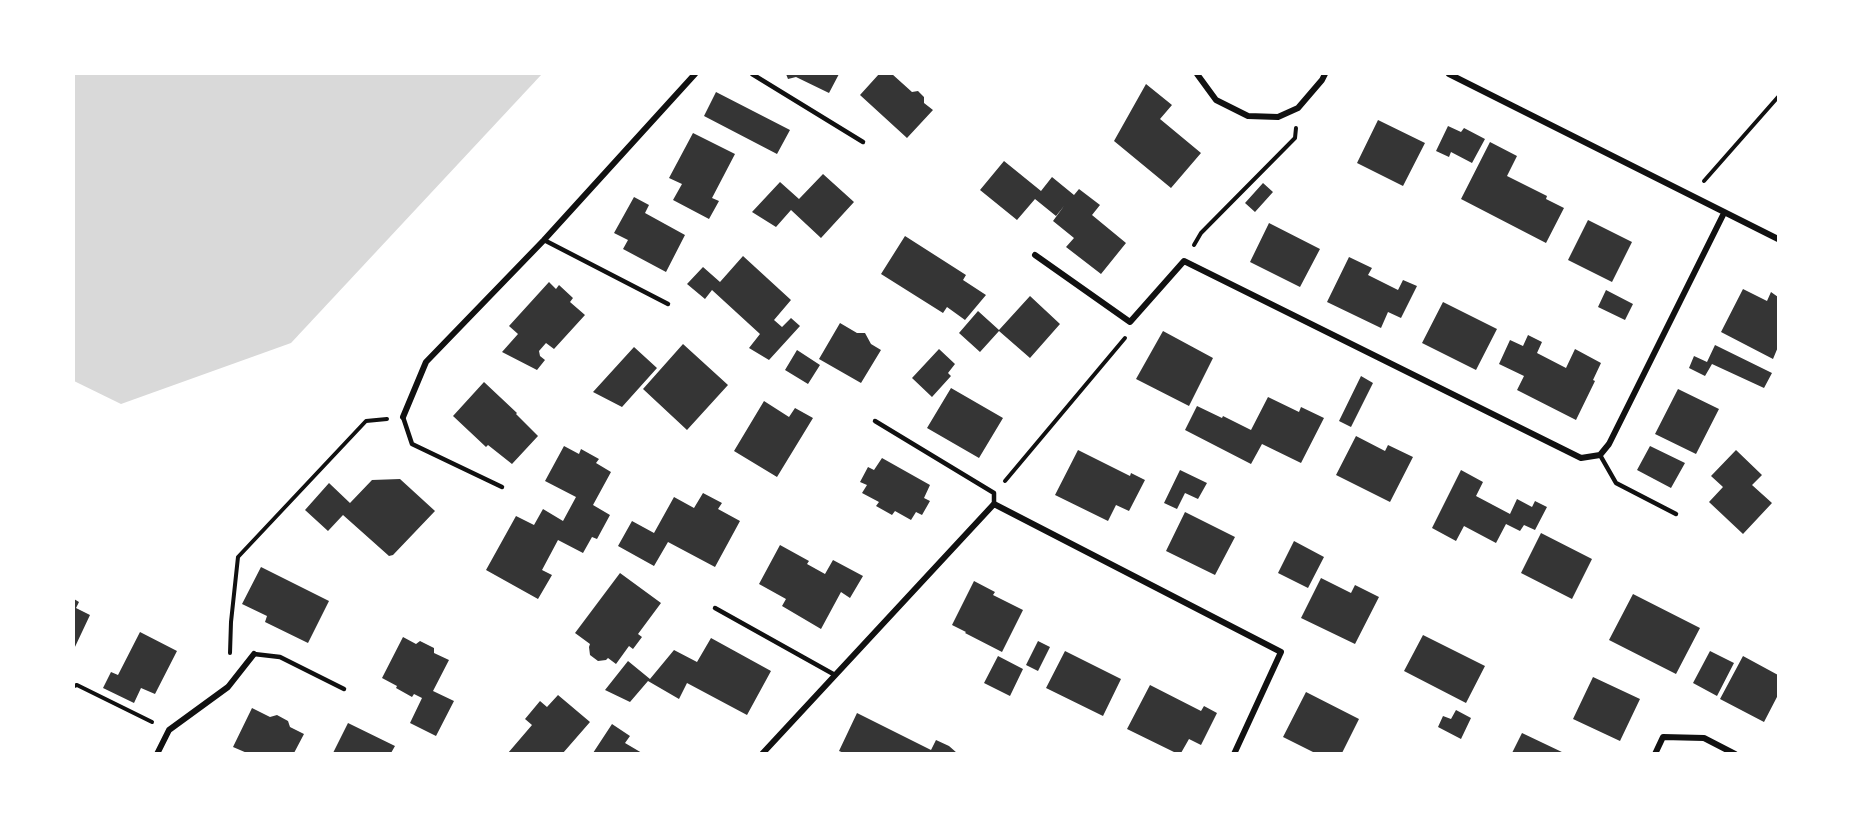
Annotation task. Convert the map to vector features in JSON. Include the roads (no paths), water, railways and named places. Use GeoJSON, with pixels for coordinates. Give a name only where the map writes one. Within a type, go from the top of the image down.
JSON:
{"type":"FeatureCollection","features":[{"type":"Feature","properties":{"kind":"street"},"geometry":{"type":"LineString","coordinates":[[403,417],[426,362],[544,240],[695,74]]}},
{"type":"Feature","properties":{"kind":"street"},"geometry":{"type":"LineString","coordinates":[[1197,74],[1216,100],[1248,116],[1278,117],[1298,108],[1325,74]]}},
{"type":"Feature","properties":{"kind":"street"},"geometry":{"type":"LineString","coordinates":[[1449,74],[1779,239]]}},
{"type":"Feature","properties":{"kind":"street"},"geometry":{"type":"LineString","coordinates":[[1035,255],[1130,322],[1184,261],[1581,458],[1599,455],[1609,444],[1724,213]]}},
{"type":"Feature","properties":{"kind":"street"},"geometry":{"type":"LineString","coordinates":[[762,753],[994,504],[1281,652],[1234,753]]}},
{"type":"Feature","properties":{"kind":"street"},"geometry":{"type":"LineString","coordinates":[[157,753],[169,730],[228,687],[254,654]]}},
{"type":"Feature","properties":{"kind":"street"},"geometry":{"type":"LineString","coordinates":[[1654,753],[1663,737],[1704,738],[1735,753]]}},
{"type":"Feature","properties":{"kind":"lane"},"geometry":{"type":"LineString","coordinates":[[752,74],[863,142]]}},
{"type":"Feature","properties":{"kind":"lane"},"geometry":{"type":"LineString","coordinates":[[544,240],[668,303]]}},
{"type":"Feature","properties":{"kind":"lane"},"geometry":{"type":"LineString","coordinates":[[403,417],[412,444],[502,486]]}},
{"type":"Feature","properties":{"kind":"lane"},"geometry":{"type":"LineString","coordinates":[[875,421],[994,493],[994,504]]}},
{"type":"Feature","properties":{"kind":"lane"},"geometry":{"type":"LineString","coordinates":[[1599,455],[1616,483],[1676,514]]}},
{"type":"Feature","properties":{"kind":"lane"},"geometry":{"type":"LineString","coordinates":[[715,608],[835,675]]}},
{"type":"Feature","properties":{"kind":"lane"},"geometry":{"type":"LineString","coordinates":[[254,654],[280,657],[345,689]]}}]}
